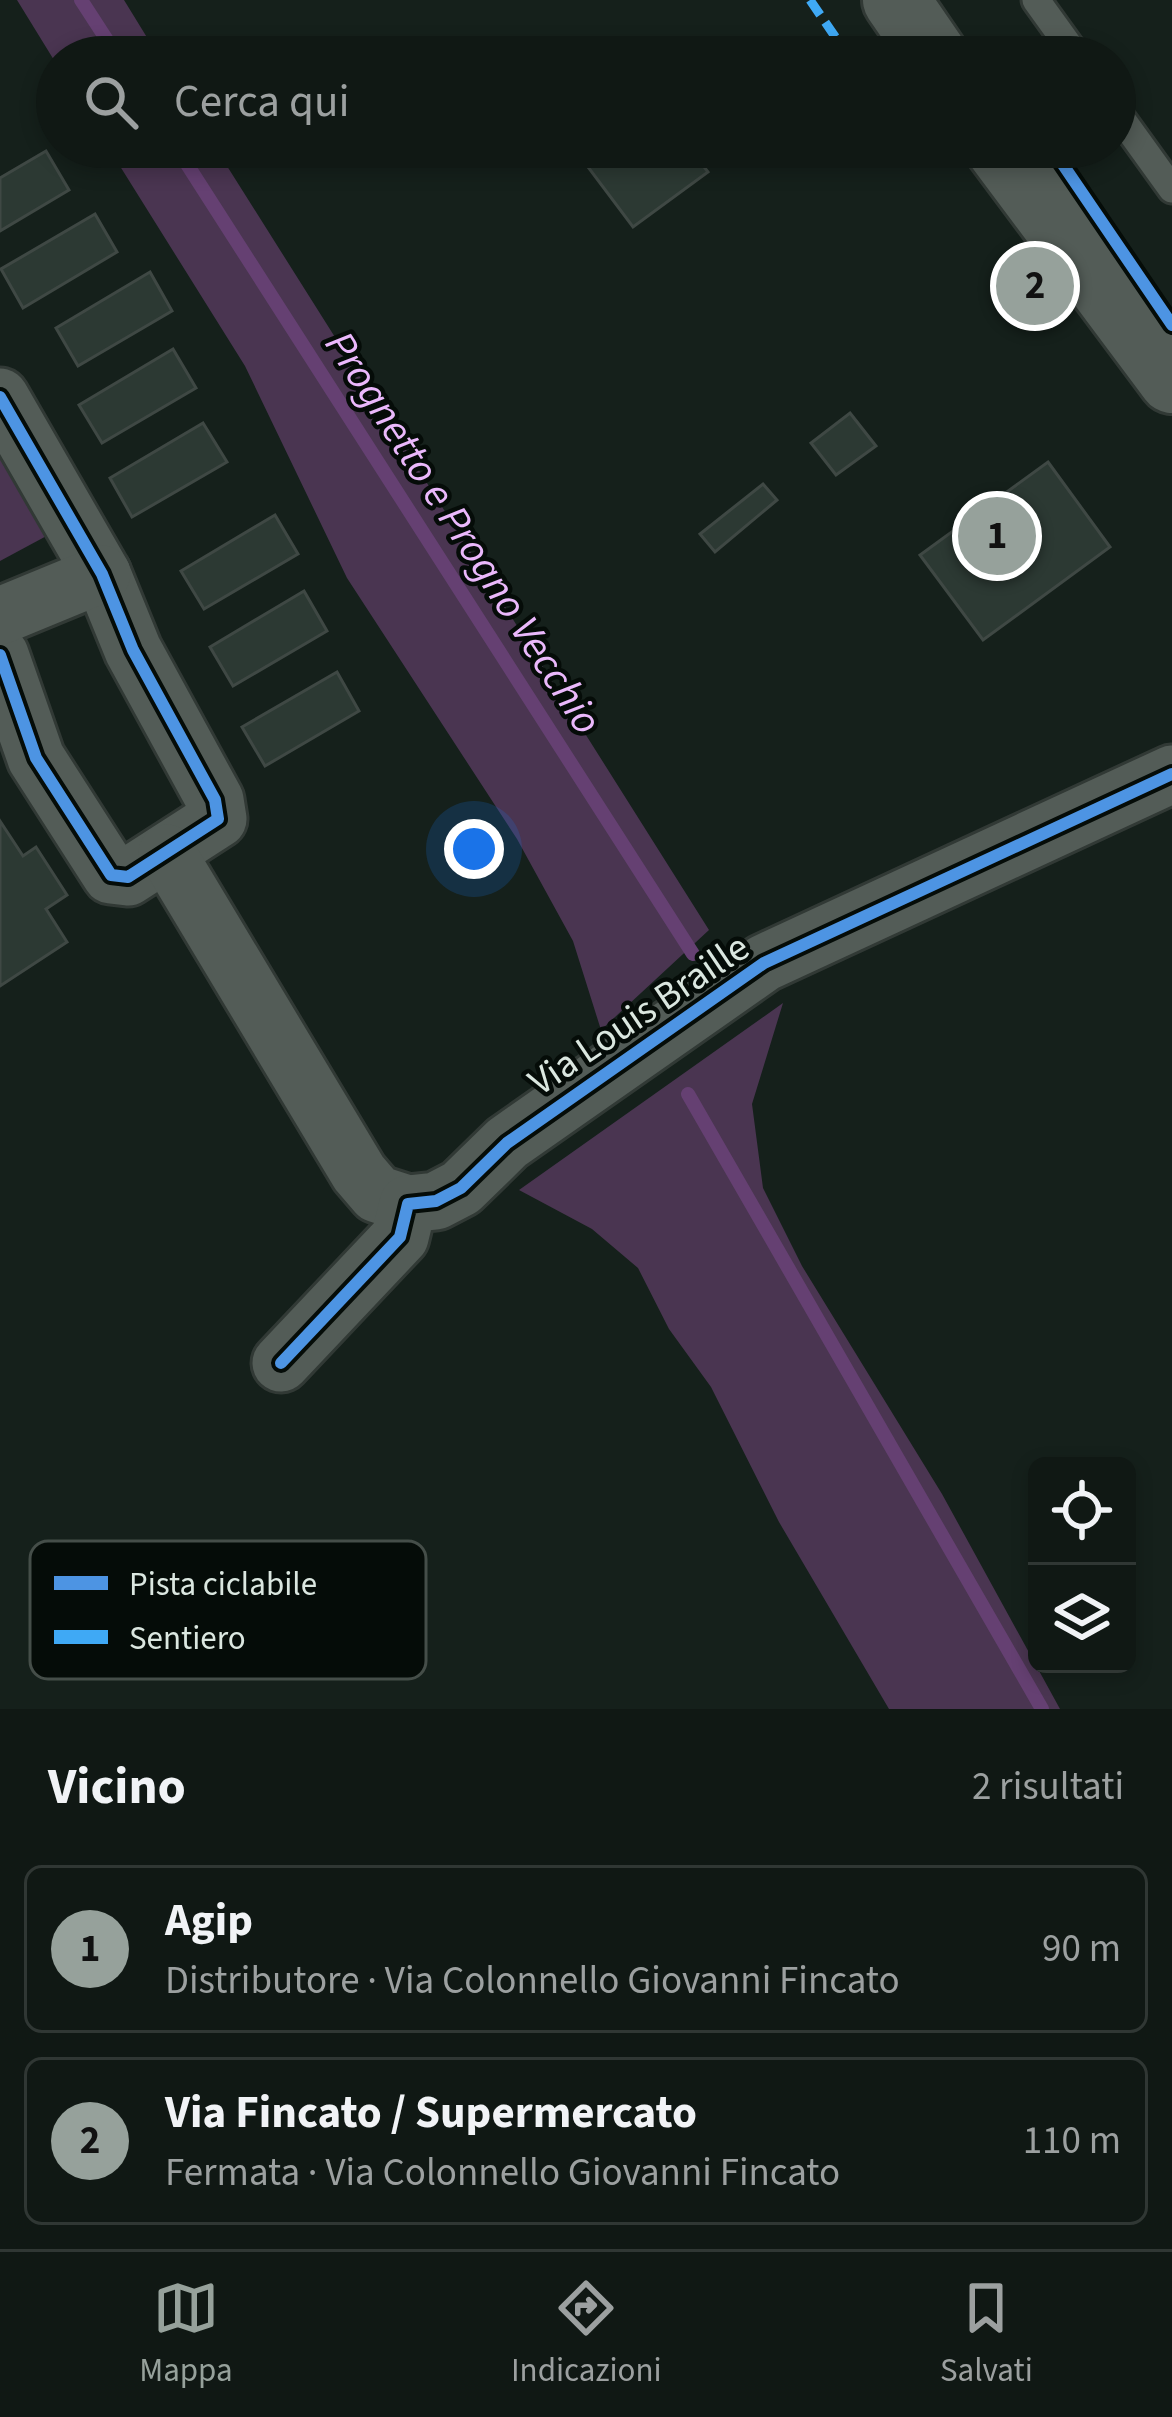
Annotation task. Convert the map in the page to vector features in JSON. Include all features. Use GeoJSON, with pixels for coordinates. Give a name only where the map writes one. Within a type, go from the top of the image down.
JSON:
{"type":"FeatureCollection","features":[{"type":"Feature","properties":{"kind":"main road"},"geometry":{"type":"LineString","coordinates":[[896,0],[921,36]]}},
{"type":"Feature","properties":{"kind":"main road"},"geometry":{"type":"LineString","coordinates":[[1016,168],[1162,343]]}},
{"type":"Feature","properties":{"kind":"street"},"geometry":{"type":"LineString","coordinates":[[0,397],[102,574],[133,650],[218,809],[211,827],[128,877],[111,875],[36,758],[0,655]]}},
{"type":"Feature","properties":{"kind":"street"},"geometry":{"type":"LineString","coordinates":[[0,616],[102,574]]}},
{"type":"Feature","properties":{"kind":"street","name":"Via Louis Braille"},"geometry":{"type":"LineString","coordinates":[[408,1204],[436,1201],[460,1188],[507,1143],[764,963],[1172,774]]}},
{"type":"Feature","properties":{"kind":"street"},"geometry":{"type":"LineString","coordinates":[[167,853],[359,1173],[376,1194],[408,1204],[400,1238],[281,1363]]}},
{"type":"Feature","properties":{"kind":"lane"},"geometry":{"type":"LineString","coordinates":[[1036,0],[1062,36]]}},
{"type":"Feature","properties":{"kind":"lane"},"geometry":{"type":"LineString","coordinates":[[1136,139],[1172,189]]}},
{"type":"Feature","properties":{"kind":"shaded area"},"geometry":{"type":"Polygon","coordinates":[[[17,0],[124,0],[146,36],[39,36],[17,0]]]}},
{"type":"Feature","properties":{"kind":"shaded area"},"geometry":{"type":"Polygon","coordinates":[[[121,168],[228,168],[709,930],[601,1030],[573,941],[517,839],[347,578],[245,366],[121,168]]]}},
{"type":"Feature","properties":{"kind":"shaded area"},"geometry":{"type":"Polygon","coordinates":[[[0,427],[52,533],[0,561],[0,427]]]}},
{"type":"Feature","properties":{"kind":"shaded area"},"geometry":{"type":"Polygon","coordinates":[[[783,1003],[752,1104],[763,1188],[802,1266],[942,1494],[1028,1651],[1028,1673],[1040,1673],[1060,1709],[889,1709],[779,1522],[711,1387],[669,1329],[638,1268],[592,1229],[519,1190],[783,1003]]]}},
{"type":"Feature","properties":{"kind":"building"},"geometry":{"type":"Polygon","coordinates":[[[36,157],[36,168],[56,168],[69,190],[0,231],[0,178],[36,157]]]}},
{"type":"Feature","properties":{"kind":"building"},"geometry":{"type":"Polygon","coordinates":[[[589,168],[705,168],[708,172],[633,227],[589,168]]]}},
{"type":"Feature","properties":{"kind":"building"},"geometry":{"type":"Polygon","coordinates":[[[95,214],[117,252],[23,308],[1,269],[95,214]]]}},
{"type":"Feature","properties":{"kind":"building"},"geometry":{"type":"Polygon","coordinates":[[[150,272],[172,311],[78,366],[56,328],[150,272]]]}},
{"type":"Feature","properties":{"kind":"building"},"geometry":{"type":"Polygon","coordinates":[[[173,349],[196,388],[102,443],[79,405],[173,349]]]}},
{"type":"Feature","properties":{"kind":"building"},"geometry":{"type":"Polygon","coordinates":[[[850,413],[876,446],[836,475],[811,443],[850,413]]]}},
{"type":"Feature","properties":{"kind":"building"},"geometry":{"type":"Polygon","coordinates":[[[203,423],[227,462],[132,517],[110,478],[203,423]]]}},
{"type":"Feature","properties":{"kind":"building"},"geometry":{"type":"Polygon","coordinates":[[[1048,462],[1110,547],[983,640],[920,555],[1048,462]]]}},
{"type":"Feature","properties":{"kind":"building"},"geometry":{"type":"Polygon","coordinates":[[[763,484],[777,500],[715,552],[700,534],[763,484]]]}},
{"type":"Feature","properties":{"kind":"building"},"geometry":{"type":"Polygon","coordinates":[[[275,515],[298,554],[204,609],[181,571],[275,515]]]}},
{"type":"Feature","properties":{"kind":"building"},"geometry":{"type":"Polygon","coordinates":[[[304,591],[327,631],[233,686],[210,647],[304,591]]]}},
{"type":"Feature","properties":{"kind":"building"},"geometry":{"type":"Polygon","coordinates":[[[337,672],[359,711],[265,766],[242,727],[337,672]]]}},
{"type":"Feature","properties":{"kind":"building"},"geometry":{"type":"Polygon","coordinates":[[[0,821],[23,856],[36,847],[67,895],[46,909],[67,942],[0,986],[0,821]]]}},
{"type":"Feature","properties":{"kind":"waterway","name":"Prognetto e Progno Vecchio"},"geometry":{"type":"LineString","coordinates":[[81,0],[104,36]]}},
{"type":"Feature","properties":{"kind":"waterway","name":"Prognetto e Progno Vecchio"},"geometry":{"type":"LineString","coordinates":[[189,168],[693,954]]}},
{"type":"Feature","properties":{"kind":"waterway","name":"Prognetto e Progno Vecchio"},"geometry":{"type":"LineString","coordinates":[[688,1094],[1042,1709]]}},
{"type":"Feature","properties":{"kind":"marked path"},"geometry":{"type":"LineString","coordinates":[[810,0],[835,36]]}},
{"type":"Feature","properties":{"kind":"cycle path"},"geometry":{"type":"LineString","coordinates":[[1065,168],[1172,325]]}},
{"type":"Feature","properties":{"kind":"cycle path"},"geometry":{"type":"LineString","coordinates":[[0,397],[102,574],[133,650],[215,800],[218,819],[128,877],[111,875],[36,758],[0,655]]}},
{"type":"Feature","properties":{"kind":"cycle path"},"geometry":{"type":"LineString","coordinates":[[281,1363],[400,1237],[408,1204],[436,1201],[461,1188],[507,1143],[764,963],[1172,774]]}},
{"type":"Feature","properties":{"kind":"place","name":"Via Fincato / Supermercato"},"geometry":{"type":"Point","coordinates":[1035,286]}},
{"type":"Feature","properties":{"kind":"place","name":"Agip"},"geometry":{"type":"Point","coordinates":[997,536]}}]}
